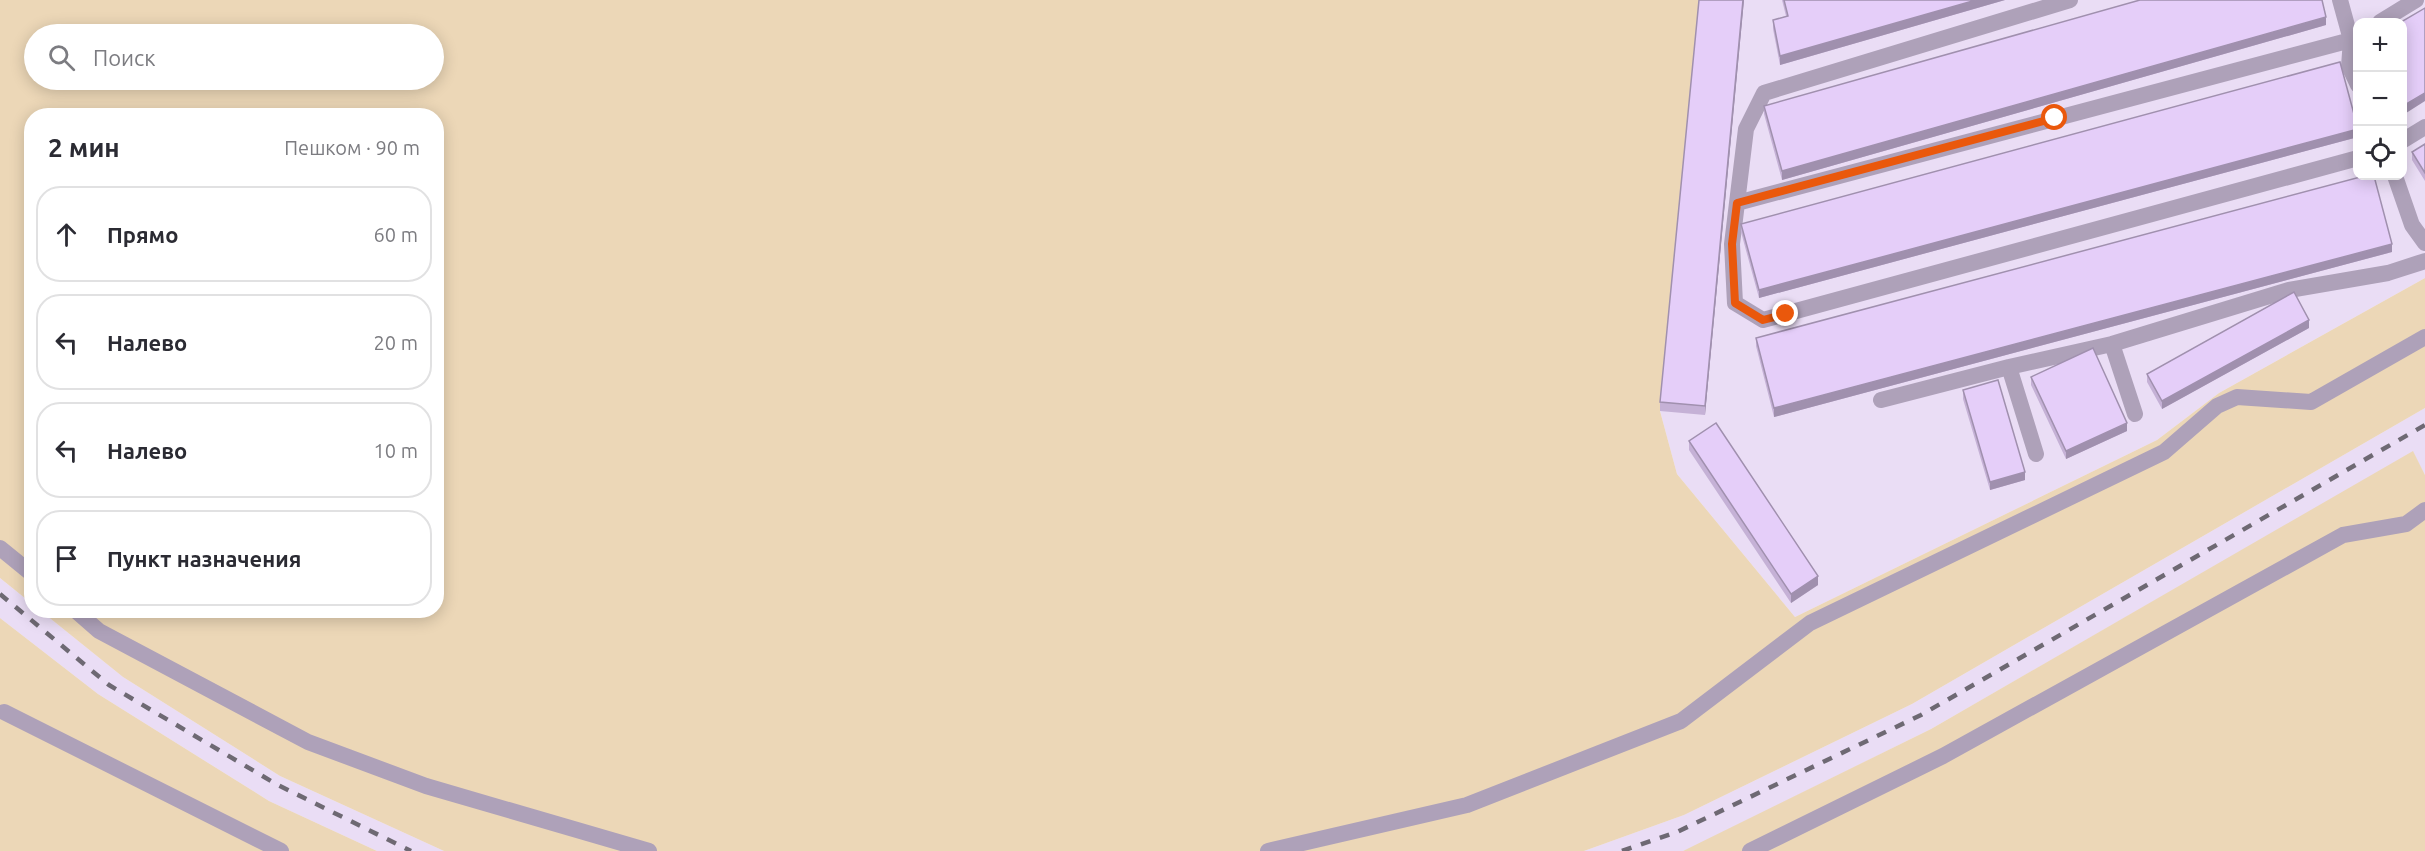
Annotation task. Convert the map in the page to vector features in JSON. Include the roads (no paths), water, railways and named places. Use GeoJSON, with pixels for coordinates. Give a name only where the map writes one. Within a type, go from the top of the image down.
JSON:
{"type":"FeatureCollection","features":[{"type":"Feature","properties":{"kind":"lane"},"geometry":{"type":"LineString","coordinates":[[2070,0],[1764,93],[1746,129],[1732,244],[1735,303],[1763,320],[2353,159]]}},
{"type":"Feature","properties":{"kind":"lane"},"geometry":{"type":"LineString","coordinates":[[2340,0],[2353,35]]}},
{"type":"Feature","properties":{"kind":"lane"},"geometry":{"type":"LineString","coordinates":[[2386,18],[2416,0]]}},
{"type":"Feature","properties":{"kind":"lane"},"geometry":{"type":"LineString","coordinates":[[1737,203],[2353,38]]}},
{"type":"Feature","properties":{"kind":"lane"},"geometry":{"type":"LineString","coordinates":[[2353,44],[2349,66],[2353,74]]}},
{"type":"Feature","properties":{"kind":"lane"},"geometry":{"type":"LineString","coordinates":[[2407,138],[2425,127]]}},
{"type":"Feature","properties":{"kind":"lane"},"geometry":{"type":"LineString","coordinates":[[2396,180],[2412,225],[2425,243]]}},
{"type":"Feature","properties":{"kind":"lane"},"geometry":{"type":"LineString","coordinates":[[1881,400],[2008,367],[2112,344],[2289,290],[2388,273],[2425,261]]}},
{"type":"Feature","properties":{"kind":"lane"},"geometry":{"type":"LineString","coordinates":[[1268,851],[1467,805],[1681,721],[1810,623],[2164,452],[2217,406],[2237,397],[2311,402],[2425,337]]}},
{"type":"Feature","properties":{"kind":"lane"},"geometry":{"type":"LineString","coordinates":[[2112,344],[2135,414]]}},
{"type":"Feature","properties":{"kind":"lane"},"geometry":{"type":"LineString","coordinates":[[2008,367],[2036,454]]}},
{"type":"Feature","properties":{"kind":"lane"},"geometry":{"type":"LineString","coordinates":[[1750,851],[1943,756],[2343,535],[2406,524],[2425,510]]}},
{"type":"Feature","properties":{"kind":"lane"},"geometry":{"type":"LineString","coordinates":[[0,548],[24,568]]}},
{"type":"Feature","properties":{"kind":"lane"},"geometry":{"type":"LineString","coordinates":[[84,618],[99,631],[308,742],[426,786],[649,851]]}},
{"type":"Feature","properties":{"kind":"lane"},"geometry":{"type":"LineString","coordinates":[[4,712],[281,851]]}},
{"type":"Feature","properties":{"kind":"railway"},"geometry":{"type":"LineString","coordinates":[[1622,851],[1677,832],[1921,715],[2425,425]]}},
{"type":"Feature","properties":{"kind":"railway"},"geometry":{"type":"LineString","coordinates":[[0,594],[24,614]]}},
{"type":"Feature","properties":{"kind":"railway"},"geometry":{"type":"LineString","coordinates":[[29,618],[109,685],[276,784],[411,851]]}}]}
